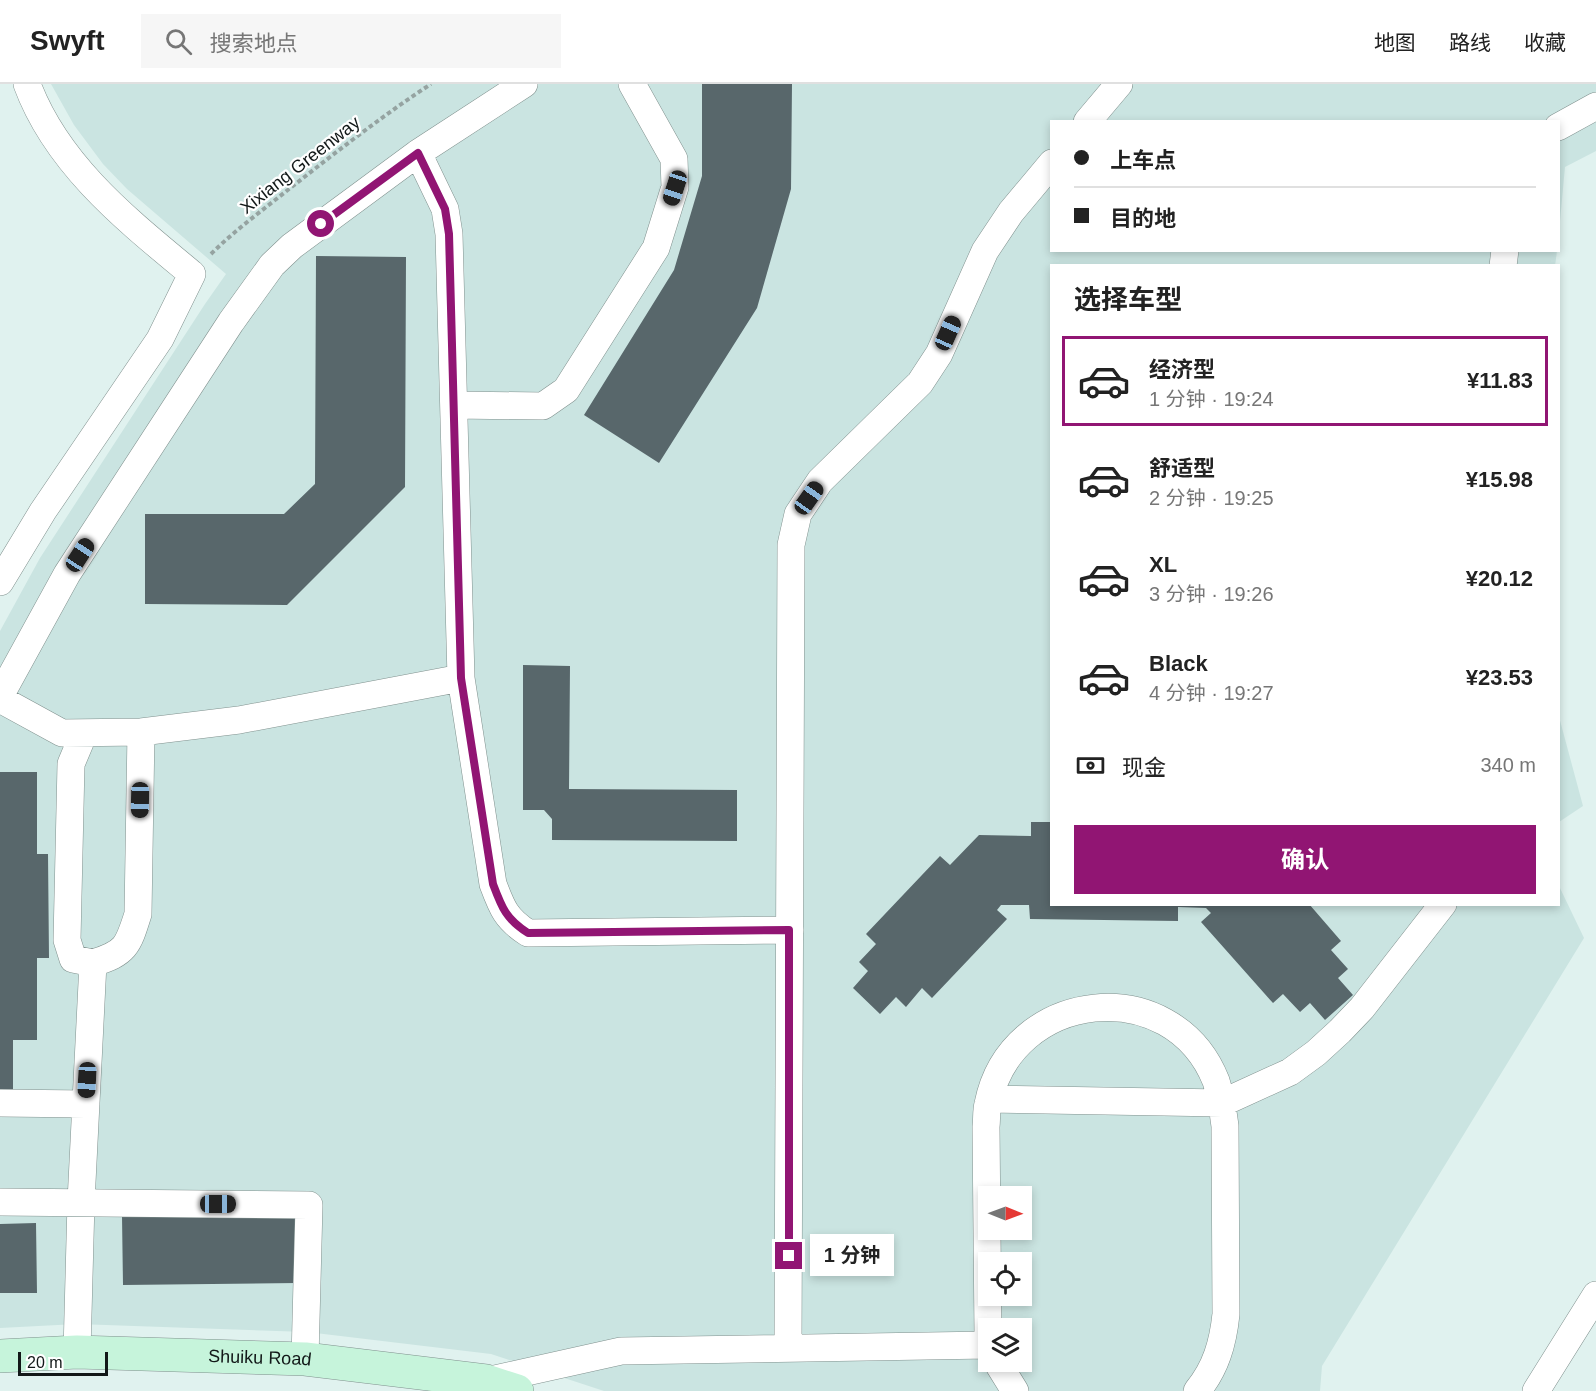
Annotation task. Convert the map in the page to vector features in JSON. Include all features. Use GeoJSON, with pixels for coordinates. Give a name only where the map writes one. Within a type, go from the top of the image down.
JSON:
{"type":"FeatureCollection","features":[{"type":"Feature","properties":{"kind":"street"},"geometry":{"type":"LineString","coordinates":[[0,582],[43,511],[160,339],[192,274],[111,206],[86,178],[55,138],[27,84]]}},
{"type":"Feature","properties":{"kind":"street"},"geometry":{"type":"LineString","coordinates":[[461,678],[239,720],[141,732],[62,733],[0,698],[67,574],[231,322],[272,265],[292,246],[418,153],[524,84]]}},
{"type":"Feature","properties":{"kind":"street"},"geometry":{"type":"LineString","coordinates":[[454,405],[543,406],[566,390],[656,248],[675,188],[675,159],[632,84]]}},
{"type":"Feature","properties":{"kind":"street"},"geometry":{"type":"LineString","coordinates":[[1089,120],[1119,84]]}},
{"type":"Feature","properties":{"kind":"street"},"geometry":{"type":"LineString","coordinates":[[1560,126],[1596,106]]}},
{"type":"Feature","properties":{"kind":"street"},"geometry":{"type":"LineString","coordinates":[[418,153],[445,209],[449,234],[461,678],[493,884],[502,909],[514,924],[528,933],[789,930]]}},
{"type":"Feature","properties":{"kind":"street"},"geometry":{"type":"LineString","coordinates":[[788,1348],[791,544],[798,514],[820,482],[920,383],[939,354],[985,251],[1011,212],[1050,165]]}},
{"type":"Feature","properties":{"kind":"street"},"geometry":{"type":"LineString","coordinates":[[84,733],[71,764],[67,940],[73,959],[93,963],[113,957],[130,941],[138,914],[141,732]]}},
{"type":"Feature","properties":{"kind":"street"},"geometry":{"type":"LineString","coordinates":[[990,1099],[1222,1103],[1290,1072],[1332,1038],[1362,1008],[1441,906]]}},
{"type":"Feature","properties":{"kind":"street"},"geometry":{"type":"LineString","coordinates":[[77,1352],[81,1202],[93,963]]}},
{"type":"Feature","properties":{"kind":"street"},"geometry":{"type":"LineString","coordinates":[[988,1318],[986,1127],[995,1081],[1006,1060],[1038,1027],[1059,1016],[1082,1009],[1105,1006],[1128,1009],[1150,1016],[1171,1026],[1190,1041],[1204,1059],[1215,1080],[1222,1103],[1225,1126],[1226,1314],[1223,1337],[1216,1360],[1206,1381],[1197,1391]]}},
{"type":"Feature","properties":{"kind":"street"},"geometry":{"type":"LineString","coordinates":[[0,1103],[86,1104]]}},
{"type":"Feature","properties":{"kind":"street"},"geometry":{"type":"LineString","coordinates":[[0,1202],[309,1204],[304,1359]]}},
{"type":"Feature","properties":{"kind":"street"},"geometry":{"type":"LineString","coordinates":[[1536,1391],[1596,1295]]}},
{"type":"Feature","properties":{"kind":"street"},"geometry":{"type":"LineString","coordinates":[[486,1381],[621,1351],[978,1345]]}},
{"type":"Feature","properties":{"kind":"street","name":"Shuiku Road"},"geometry":{"type":"LineString","coordinates":[[0,1356],[77,1352],[304,1359],[486,1381],[517,1391]]}},
{"type":"Feature","properties":{"kind":"street"},"geometry":{"type":"LineString","coordinates":[[1003,1372],[1015,1391]]}},
{"type":"Feature","properties":{"kind":"path","name":"Xixiang Greenway"},"geometry":{"type":"LineString","coordinates":[[192,274],[226,239],[378,120],[431,84]]}},
{"type":"Feature","properties":{"kind":"shaded area"},"geometry":{"type":"Polygon","coordinates":[[[51,84],[1596,84],[1596,151],[1565,167],[1560,221],[1560,120],[1050,120],[1050,252],[1557,252],[1555,264],[1050,264],[1050,906],[1560,906],[1560,888],[1584,938],[1322,1366],[1320,1391],[604,1391],[491,1354],[307,1332],[77,1324],[0,1328],[0,631],[40,558],[226,274],[127,189],[103,164],[74,125],[51,84]]]}},
{"type":"Feature","properties":{"kind":"shaded area"},"geometry":{"type":"Polygon","coordinates":[[[1560,720],[1583,806],[1560,821],[1560,720]]]}},
{"type":"Feature","properties":{"kind":"building"},"geometry":{"type":"Polygon","coordinates":[[[702,84],[792,84],[791,189],[757,308],[659,463],[584,415],[674,270],[702,176],[702,84]]]}},
{"type":"Feature","properties":{"kind":"building"},"geometry":{"type":"Polygon","coordinates":[[[316,256],[406,257],[405,487],[287,605],[145,604],[145,514],[284,514],[315,484],[316,256]]]}},
{"type":"Feature","properties":{"kind":"building"},"geometry":{"type":"Polygon","coordinates":[[[523,665],[570,666],[569,789],[737,790],[737,841],[552,840],[552,819],[544,810],[523,810],[523,665]]]}},
{"type":"Feature","properties":{"kind":"building"},"geometry":{"type":"Polygon","coordinates":[[[0,772],[37,772],[37,854],[48,854],[49,958],[37,958],[37,1040],[13,1040],[13,1100],[0,1100],[0,772]]]}},
{"type":"Feature","properties":{"kind":"building"},"geometry":{"type":"Polygon","coordinates":[[[1031,822],[1050,822],[1050,906],[1311,906],[1341,941],[1331,950],[1348,969],[1338,978],[1353,995],[1325,1020],[1310,1003],[1300,1012],[1283,994],[1273,1003],[1201,922],[1211,913],[1206,908],[1178,907],[1178,921],[1030,919],[1029,905],[1001,905],[997,910],[1007,919],[932,998],[922,988],[906,1007],[896,997],[880,1014],[853,988],[868,971],[859,962],[876,944],[866,934],[940,856],[950,865],[979,835],[1031,836],[1031,822]]]}},
{"type":"Feature","properties":{"kind":"building"},"geometry":{"type":"Polygon","coordinates":[[[296,1214],[297,1283],[123,1285],[122,1216],[296,1214]]]}},
{"type":"Feature","properties":{"kind":"building"},"geometry":{"type":"Polygon","coordinates":[[[36,1223],[37,1293],[0,1293],[0,1224],[36,1223]]]}},
{"type":"Feature","properties":{"kind":"route"},"geometry":{"type":"LineString","coordinates":[[321,224],[418,153],[445,209],[449,234],[461,678],[493,884],[502,909],[514,924],[528,933],[789,930],[789,1256]]}}]}
